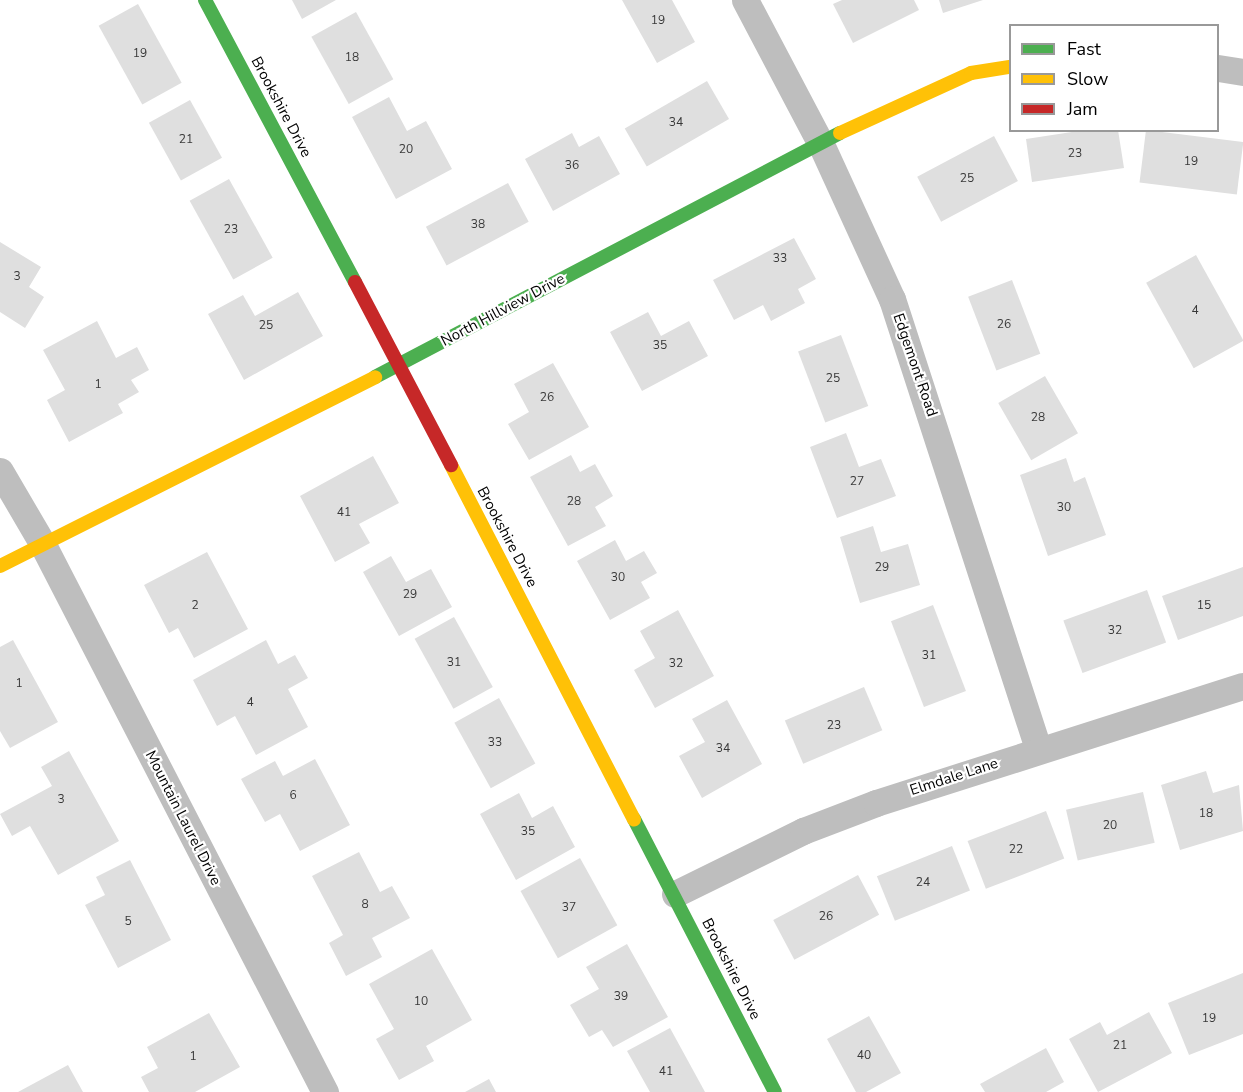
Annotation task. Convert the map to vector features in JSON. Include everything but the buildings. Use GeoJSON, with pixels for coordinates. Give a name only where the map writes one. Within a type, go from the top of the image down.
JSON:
{"type":"FeatureCollection","features":[{"type":"Feature","properties":{"kind":"street","name":"Brookshire Drive"},"geometry":{"type":"LineString","coordinates":[[205,0],[399,365],[776,1092]]}},
{"type":"Feature","properties":{"kind":"street","name":"Edgemont Road"},"geometry":{"type":"LineString","coordinates":[[745,0],[820,142],[892,299],[1038,749]]}},
{"type":"Feature","properties":{"kind":"street","name":"North Hillview Drive"},"geometry":{"type":"LineString","coordinates":[[0,566],[399,365],[820,142],[971,74],[1009,66]]}},
{"type":"Feature","properties":{"kind":"street"},"geometry":{"type":"LineString","coordinates":[[1219,68],[1243,72]]}},
{"type":"Feature","properties":{"kind":"street","name":"Mountain Laurel Drive"},"geometry":{"type":"LineString","coordinates":[[0,471],[42,543],[325,1092]]}},
{"type":"Feature","properties":{"kind":"street","name":"Elmdale Lane"},"geometry":{"type":"LineString","coordinates":[[675,894],[803,831],[1038,749],[1243,686]]}},
{"type":"Feature","properties":{"kind":"traffic: fast"},"geometry":{"type":"LineString","coordinates":[[205,0],[355,282]]}},
{"type":"Feature","properties":{"kind":"traffic: fast"},"geometry":{"type":"LineString","coordinates":[[375,377],[840,133]]}},
{"type":"Feature","properties":{"kind":"traffic: fast"},"geometry":{"type":"LineString","coordinates":[[634,819],[775,1092]]}},
{"type":"Feature","properties":{"kind":"traffic: slow"},"geometry":{"type":"LineString","coordinates":[[840,133],[971,73],[1009,67]]}},
{"type":"Feature","properties":{"kind":"traffic: slow"},"geometry":{"type":"LineString","coordinates":[[0,566],[375,377]]}},
{"type":"Feature","properties":{"kind":"traffic: slow"},"geometry":{"type":"LineString","coordinates":[[451,465],[634,819]]}},
{"type":"Feature","properties":{"kind":"traffic: jam"},"geometry":{"type":"LineString","coordinates":[[355,282],[451,465]]}}]}
